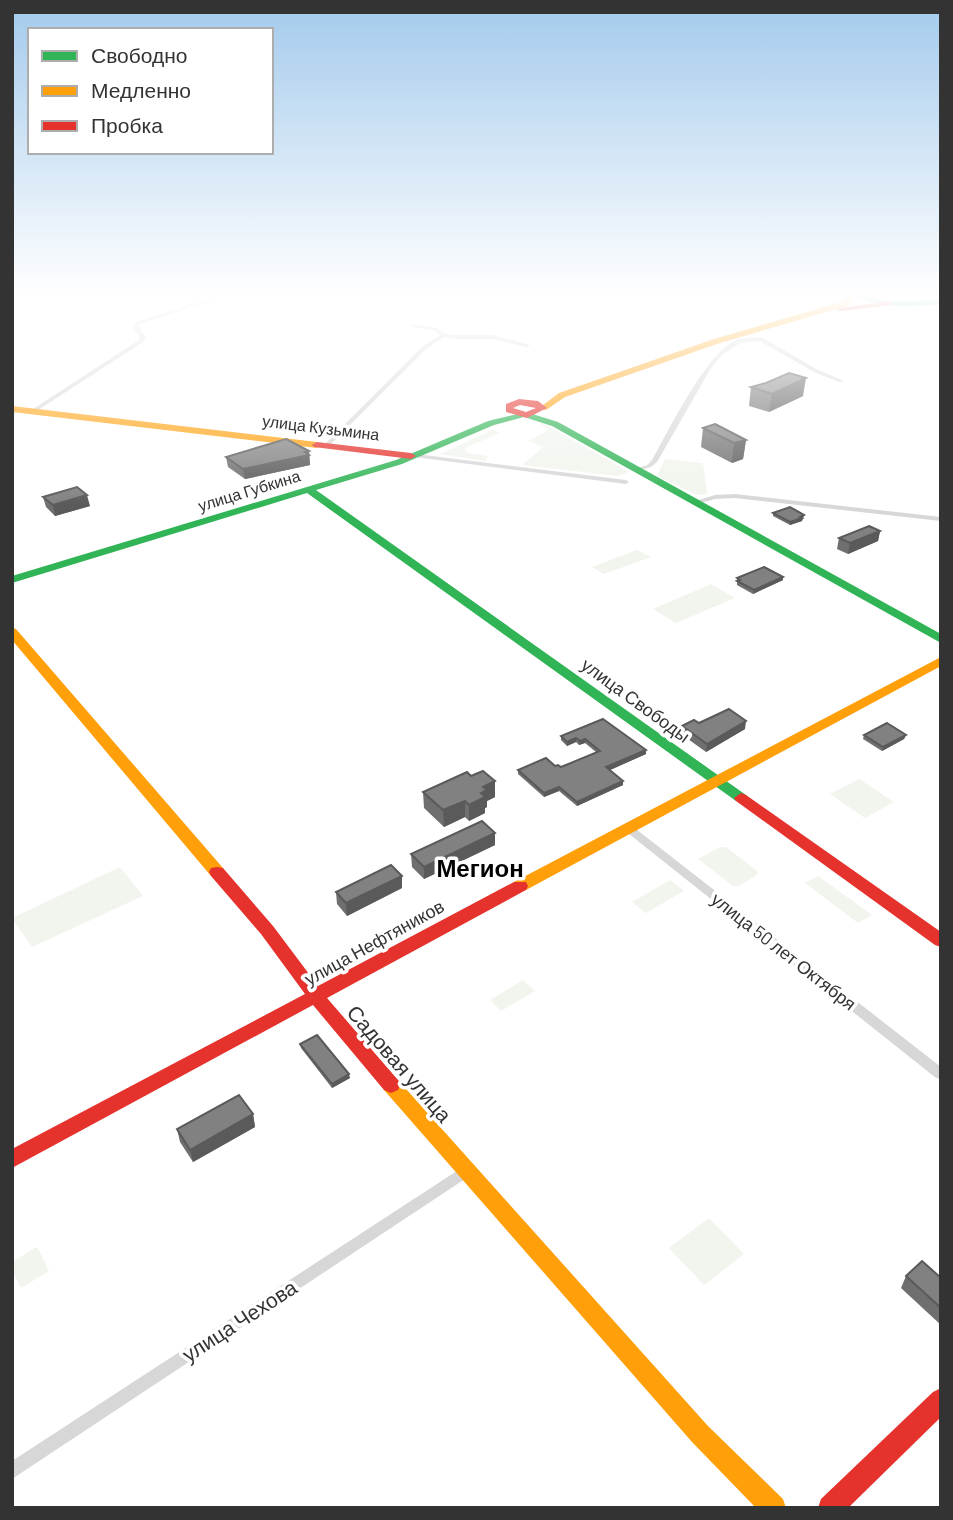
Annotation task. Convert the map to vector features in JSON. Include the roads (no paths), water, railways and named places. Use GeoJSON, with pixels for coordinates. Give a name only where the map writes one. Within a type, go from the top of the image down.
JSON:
{"type":"FeatureCollection","features":[{"type":"Feature","properties":{"kind":"main road"},"geometry":{"type":"LineString","coordinates":[[520,410],[651,364]]}},
{"type":"Feature","properties":{"kind":"main road"},"geometry":{"type":"LineString","coordinates":[[520,410],[542,409],[562,395]]}},
{"type":"Feature","properties":{"kind":"main road","name":"улица Кузьмина"},"geometry":{"type":"LineString","coordinates":[[12,409],[416,456]]}},
{"type":"Feature","properties":{"kind":"main road"},"geometry":{"type":"LineString","coordinates":[[542,409],[544,416],[555,424],[941,639]]}},
{"type":"Feature","properties":{"kind":"main road"},"geometry":{"type":"LineString","coordinates":[[520,410],[555,424]]}},
{"type":"Feature","properties":{"kind":"main road","name":"улица Губкина"},"geometry":{"type":"LineString","coordinates":[[12,580],[416,456],[520,410]]}},
{"type":"Feature","properties":{"kind":"main road","name":"улица Свободы"},"geometry":{"type":"LineString","coordinates":[[309,490],[941,941]]}},
{"type":"Feature","properties":{"kind":"main road","name":"Садовая улица"},"geometry":{"type":"LineString","coordinates":[[12,632],[267,930],[327,1011],[466,1171],[700,1434],[774,1508]]}},
{"type":"Feature","properties":{"kind":"main road","name":"улица Нефтяников"},"geometry":{"type":"LineString","coordinates":[[12,1159],[941,661]]}},
{"type":"Feature","properties":{"kind":"main road"},"geometry":{"type":"LineString","coordinates":[[830,1508],[941,1400]]}},
{"type":"Feature","properties":{"kind":"street"},"geometry":{"type":"LineString","coordinates":[[33,411],[106,364]]}},
{"type":"Feature","properties":{"kind":"street"},"geometry":{"type":"LineString","coordinates":[[326,446],[408,364]]}},
{"type":"Feature","properties":{"kind":"street"},"geometry":{"type":"LineString","coordinates":[[638,470],[654,461],[712,364]]}},
{"type":"Feature","properties":{"kind":"street"},"geometry":{"type":"LineString","coordinates":[[804,364],[841,381]]}},
{"type":"Feature","properties":{"kind":"street","name":"улица Кузьмина"},"geometry":{"type":"LineString","coordinates":[[416,456],[626,481]]}},
{"type":"Feature","properties":{"kind":"street"},"geometry":{"type":"LineString","coordinates":[[696,502],[735,496],[941,519]]}},
{"type":"Feature","properties":{"kind":"street","name":"улица 50 лет Октября"},"geometry":{"type":"LineString","coordinates":[[628,828],[941,1074]]}},
{"type":"Feature","properties":{"kind":"street","name":"улица Чехова"},"geometry":{"type":"LineString","coordinates":[[12,1471],[466,1171]]}},
{"type":"Feature","properties":{"kind":"district","name":"Мегион"},"geometry":{"type":"Point","coordinates":[480,867]}}]}
